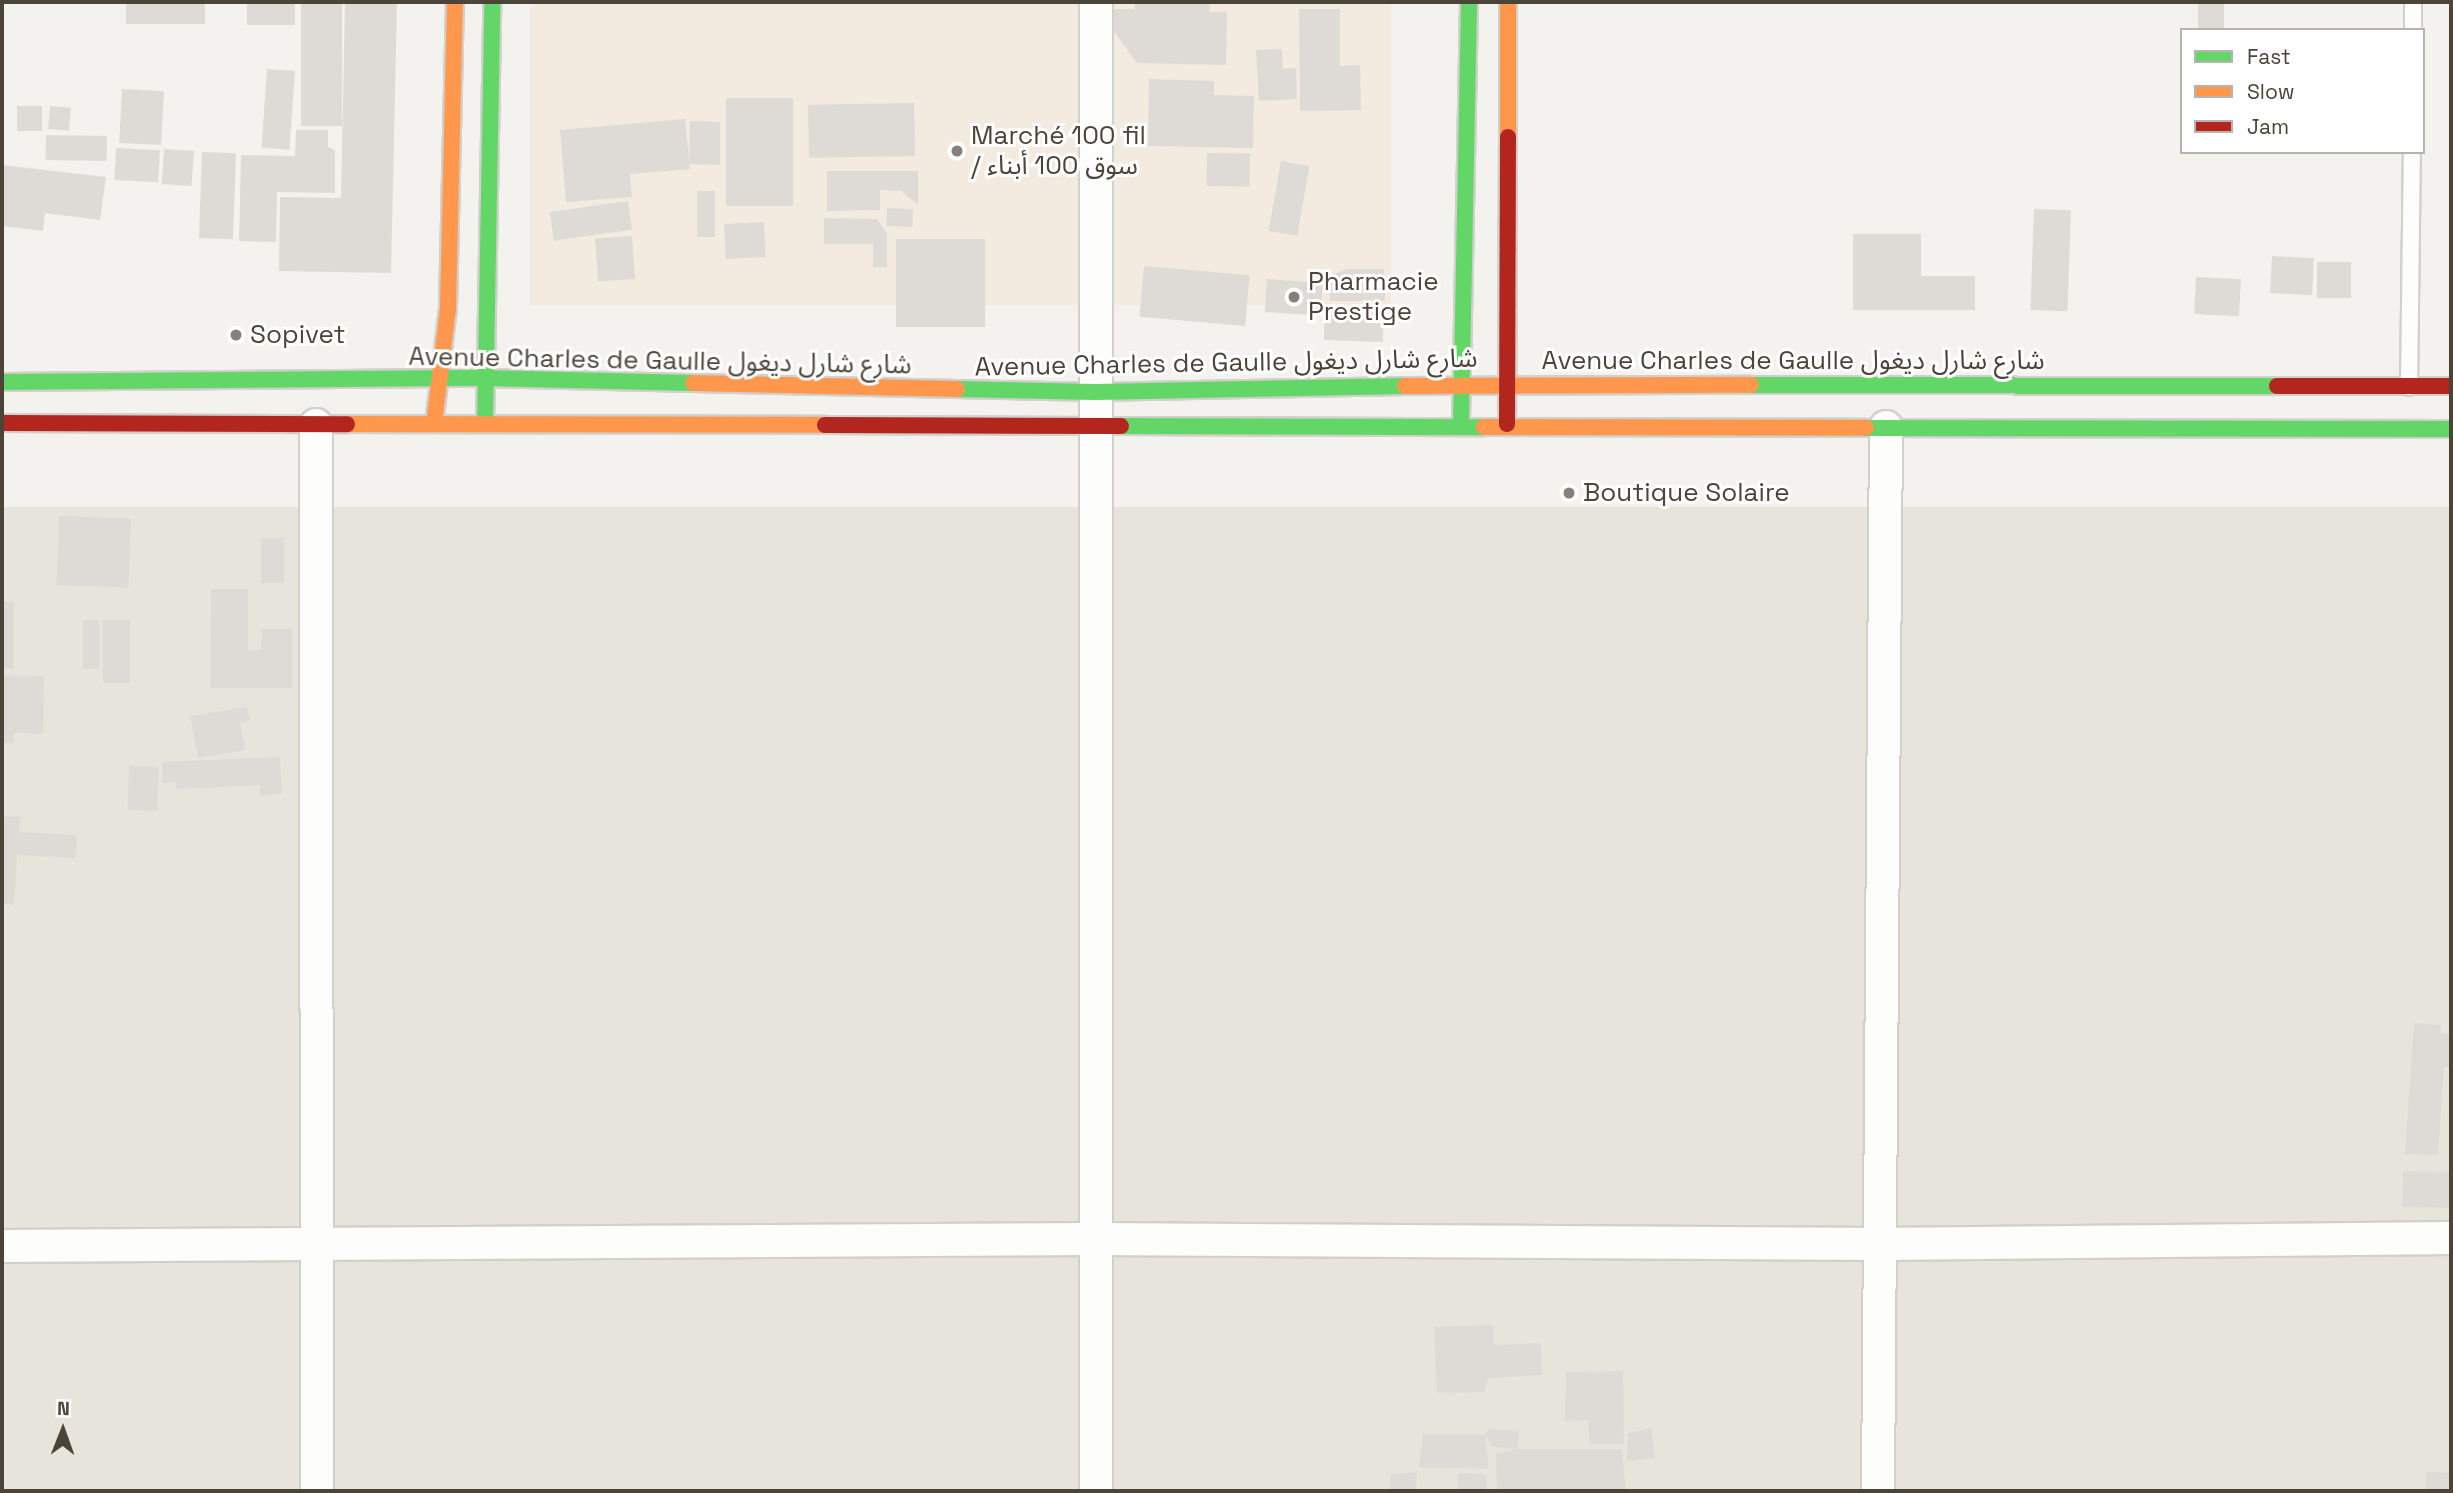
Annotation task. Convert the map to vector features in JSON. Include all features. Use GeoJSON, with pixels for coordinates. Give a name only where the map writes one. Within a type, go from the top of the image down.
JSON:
{"type":"FeatureCollection","features":[{"type":"Feature","properties":{"kind":"main road"},"geometry":{"type":"LineString","coordinates":[[434,424],[447,308],[455,2]]}},
{"type":"Feature","properties":{"kind":"main road"},"geometry":{"type":"LineString","coordinates":[[485,424],[492,2]]}},
{"type":"Feature","properties":{"kind":"main road"},"geometry":{"type":"LineString","coordinates":[[1461,425],[1469,2]]}},
{"type":"Feature","properties":{"kind":"main road"},"geometry":{"type":"LineString","coordinates":[[1507,424],[1508,2]]}},
{"type":"Feature","properties":{"kind":"main road","name":"Avenue Charles de Gaulle شارع شارل ديغول"},"geometry":{"type":"LineString","coordinates":[[2,382],[439,381],[484,378],[1095,392],[1509,384],[2451,386]]}},
{"type":"Feature","properties":{"kind":"main road"},"geometry":{"type":"LineString","coordinates":[[2,423],[1507,424],[2451,429]]}},
{"type":"Feature","properties":{"kind":"street"},"geometry":{"type":"LineString","coordinates":[[1096,2],[1096,1491]]}},
{"type":"Feature","properties":{"kind":"street"},"geometry":{"type":"LineString","coordinates":[[316,425],[317,1491]]}},
{"type":"Feature","properties":{"kind":"street"},"geometry":{"type":"LineString","coordinates":[[1878,1491],[1886,427]]}},
{"type":"Feature","properties":{"kind":"street"},"geometry":{"type":"LineString","coordinates":[[2,1246],[1094,1239],[1879,1244],[2451,1238]]}},
{"type":"Feature","properties":{"kind":"lane"},"geometry":{"type":"LineString","coordinates":[[2413,2],[2413,28]]}},
{"type":"Feature","properties":{"kind":"lane"},"geometry":{"type":"LineString","coordinates":[[2409,387],[2412,154]]}},
{"type":"Feature","properties":{"kind":"shaded area","name":"Marché 100 fil / سوق 100 أبناء"},"geometry":{"type":"Polygon","coordinates":[[[530,2],[1391,2],[1391,305],[530,305],[530,2]]]}},
{"type":"Feature","properties":{"kind":"shaded area"},"geometry":{"type":"Polygon","coordinates":[[[2,507],[2451,507],[2451,1491],[2,1491],[2,507]]]}},
{"type":"Feature","properties":{"kind":"building"},"geometry":{"type":"Polygon","coordinates":[[[126,2],[205,2],[205,24],[126,24],[126,2]]]}},
{"type":"Feature","properties":{"kind":"building"},"geometry":{"type":"Polygon","coordinates":[[[247,2],[295,2],[295,25],[247,25],[247,2]]]}},
{"type":"Feature","properties":{"kind":"building"},"geometry":{"type":"Polygon","coordinates":[[[301,2],[342,2],[342,126],[301,126],[301,2]]]}},
{"type":"Feature","properties":{"kind":"building"},"geometry":{"type":"Polygon","coordinates":[[[345,2],[397,2],[391,273],[279,271],[280,197],[341,198],[345,2]]]}},
{"type":"Feature","properties":{"kind":"building"},"geometry":{"type":"Polygon","coordinates":[[[1135,2],[1210,2],[1209,12],[1227,12],[1226,65],[1137,63],[1110,26],[1111,9],[1135,9],[1135,2]]]}},
{"type":"Feature","properties":{"kind":"building"},"geometry":{"type":"Polygon","coordinates":[[[2198,2],[2224,2],[2224,28],[2198,28],[2198,2]]]}},
{"type":"Feature","properties":{"kind":"building"},"geometry":{"type":"Polygon","coordinates":[[[1299,9],[1340,9],[1340,66],[1360,65],[1361,110],[1300,111],[1299,9]]]}},
{"type":"Feature","properties":{"kind":"building"},"geometry":{"type":"Polygon","coordinates":[[[1282,49],[1283,69],[1296,68],[1297,99],[1259,101],[1256,50],[1282,49]]]}},
{"type":"Feature","properties":{"kind":"building"},"geometry":{"type":"Polygon","coordinates":[[[267,69],[295,71],[289,150],[261,148],[267,69]]]}},
{"type":"Feature","properties":{"kind":"building"},"geometry":{"type":"Polygon","coordinates":[[[1149,79],[1214,81],[1214,95],[1254,96],[1253,148],[1148,146],[1149,79]]]}},
{"type":"Feature","properties":{"kind":"building"},"geometry":{"type":"Polygon","coordinates":[[[122,89],[164,91],[161,145],[119,143],[122,89]]]}},
{"type":"Feature","properties":{"kind":"building"},"geometry":{"type":"Polygon","coordinates":[[[726,98],[793,98],[793,206],[726,206],[726,98]]]}},
{"type":"Feature","properties":{"kind":"building"},"geometry":{"type":"Polygon","coordinates":[[[914,103],[915,156],[809,158],[808,105],[914,103]]]}},
{"type":"Feature","properties":{"kind":"building"},"geometry":{"type":"Polygon","coordinates":[[[17,106],[42,106],[42,131],[17,131],[17,106]]]}},
{"type":"Feature","properties":{"kind":"building"},"geometry":{"type":"Polygon","coordinates":[[[50,106],[71,108],[69,131],[48,129],[50,106]]]}},
{"type":"Feature","properties":{"kind":"building"},"geometry":{"type":"Polygon","coordinates":[[[685,119],[689,160],[690,121],[720,122],[720,165],[689,164],[690,169],[630,174],[632,197],[566,202],[560,130],[685,119]]]}},
{"type":"Feature","properties":{"kind":"building"},"geometry":{"type":"Polygon","coordinates":[[[296,130],[328,130],[328,147],[335,150],[335,193],[277,192],[276,242],[239,241],[241,155],[295,156],[296,130]]]}},
{"type":"Feature","properties":{"kind":"building"},"geometry":{"type":"Polygon","coordinates":[[[46,135],[107,136],[107,161],[46,160],[46,135]]]}},
{"type":"Feature","properties":{"kind":"building"},"geometry":{"type":"Polygon","coordinates":[[[116,148],[160,150],[158,182],[114,180],[116,148]]]}},
{"type":"Feature","properties":{"kind":"building"},"geometry":{"type":"Polygon","coordinates":[[[164,149],[194,151],[191,186],[162,184],[164,149]]]}},
{"type":"Feature","properties":{"kind":"building"},"geometry":{"type":"Polygon","coordinates":[[[202,152],[236,153],[233,239],[199,238],[202,152]]]}},
{"type":"Feature","properties":{"kind":"building"},"geometry":{"type":"Polygon","coordinates":[[[1207,153],[1250,154],[1249,187],[1206,186],[1207,153]]]}},
{"type":"Feature","properties":{"kind":"building"},"geometry":{"type":"Polygon","coordinates":[[[1281,161],[1310,166],[1297,236],[1269,231],[1281,161]]]}},
{"type":"Feature","properties":{"kind":"building"},"geometry":{"type":"Polygon","coordinates":[[[2,165],[106,177],[100,220],[45,213],[43,231],[2,226],[2,165]]]}},
{"type":"Feature","properties":{"kind":"building"},"geometry":{"type":"Polygon","coordinates":[[[827,171],[918,171],[918,205],[901,191],[880,190],[880,210],[827,211],[827,171]]]}},
{"type":"Feature","properties":{"kind":"building"},"geometry":{"type":"Polygon","coordinates":[[[697,191],[715,191],[715,237],[697,237],[697,191]]]}},
{"type":"Feature","properties":{"kind":"building"},"geometry":{"type":"Polygon","coordinates":[[[628,201],[632,230],[554,241],[550,212],[628,201]]]}},
{"type":"Feature","properties":{"kind":"building"},"geometry":{"type":"Polygon","coordinates":[[[887,208],[913,209],[912,227],[886,226],[887,208]]]}},
{"type":"Feature","properties":{"kind":"building"},"geometry":{"type":"Polygon","coordinates":[[[2034,209],[2071,210],[2067,311],[2030,310],[2034,209]]]}},
{"type":"Feature","properties":{"kind":"building"},"geometry":{"type":"Polygon","coordinates":[[[824,218],[877,219],[887,233],[887,267],[873,267],[873,244],[824,244],[824,218]]]}},
{"type":"Feature","properties":{"kind":"building"},"geometry":{"type":"Polygon","coordinates":[[[764,222],[766,257],[726,259],[724,224],[764,222]]]}},
{"type":"Feature","properties":{"kind":"building"},"geometry":{"type":"Polygon","coordinates":[[[1853,234],[1921,234],[1921,276],[1975,276],[1975,310],[1853,310],[1853,234]]]}},
{"type":"Feature","properties":{"kind":"building"},"geometry":{"type":"Polygon","coordinates":[[[632,236],[635,279],[598,281],[595,239],[632,236]]]}},
{"type":"Feature","properties":{"kind":"building"},"geometry":{"type":"Polygon","coordinates":[[[896,239],[985,239],[985,327],[896,327],[896,239]]]}},
{"type":"Feature","properties":{"kind":"building"},"geometry":{"type":"Polygon","coordinates":[[[2272,256],[2314,258],[2312,295],[2270,293],[2272,256]]]}},
{"type":"Feature","properties":{"kind":"building"},"geometry":{"type":"Polygon","coordinates":[[[2317,262],[2351,262],[2351,298],[2317,298],[2317,262]]]}},
{"type":"Feature","properties":{"kind":"building"},"geometry":{"type":"Polygon","coordinates":[[[1144,266],[1250,275],[1245,326],[1140,317],[1144,266]]]}},
{"type":"Feature","properties":{"kind":"building"},"geometry":{"type":"Polygon","coordinates":[[[1348,269],[1384,269],[1385,301],[1330,301],[1329,276],[1348,269]]]}},
{"type":"Feature","properties":{"kind":"building"},"geometry":{"type":"Polygon","coordinates":[[[2196,277],[2241,279],[2239,316],[2194,314],[2196,277]]]}},
{"type":"Feature","properties":{"kind":"building","name":"Pharmacie Prestige"},"geometry":{"type":"Polygon","coordinates":[[[1267,279],[1323,283],[1321,316],[1265,312],[1267,279]]]}},
{"type":"Feature","properties":{"kind":"building"},"geometry":{"type":"Polygon","coordinates":[[[1325,306],[1384,308],[1383,342],[1324,340],[1325,306]]]}},
{"type":"Feature","properties":{"kind":"building"},"geometry":{"type":"Polygon","coordinates":[[[59,516],[131,519],[129,587],[57,585],[59,516]]]}},
{"type":"Feature","properties":{"kind":"building"},"geometry":{"type":"Polygon","coordinates":[[[261,538],[284,538],[284,583],[261,583],[261,538]]]}},
{"type":"Feature","properties":{"kind":"building"},"geometry":{"type":"Polygon","coordinates":[[[211,589],[248,589],[248,650],[261,650],[262,629],[292,629],[292,688],[210,688],[211,589]]]}},
{"type":"Feature","properties":{"kind":"building"},"geometry":{"type":"Polygon","coordinates":[[[2,602],[14,602],[14,669],[2,669],[2,602]]]}},
{"type":"Feature","properties":{"kind":"building"},"geometry":{"type":"Polygon","coordinates":[[[83,620],[99,620],[99,669],[83,669],[83,620]]]}},
{"type":"Feature","properties":{"kind":"building"},"geometry":{"type":"Polygon","coordinates":[[[103,620],[130,620],[130,683],[103,683],[103,620]]]}},
{"type":"Feature","properties":{"kind":"building"},"geometry":{"type":"Polygon","coordinates":[[[2,675],[44,676],[43,734],[14,733],[14,743],[2,743],[2,675]]]}},
{"type":"Feature","properties":{"kind":"building"},"geometry":{"type":"Polygon","coordinates":[[[247,707],[250,720],[240,722],[245,750],[198,758],[190,716],[247,707]]]}},
{"type":"Feature","properties":{"kind":"building"},"geometry":{"type":"Polygon","coordinates":[[[280,757],[282,794],[260,795],[260,785],[177,789],[175,782],[162,783],[162,762],[280,757]]]}},
{"type":"Feature","properties":{"kind":"building"},"geometry":{"type":"Polygon","coordinates":[[[129,766],[159,767],[157,811],[127,810],[129,766]]]}},
{"type":"Feature","properties":{"kind":"building"},"geometry":{"type":"Polygon","coordinates":[[[2,816],[20,817],[19,832],[77,835],[75,858],[17,855],[14,905],[2,904],[2,816]]]}},
{"type":"Feature","properties":{"kind":"building"},"geometry":{"type":"Polygon","coordinates":[[[2414,1023],[2441,1025],[2440,1033],[2451,1034],[2451,1068],[2444,1067],[2438,1155],[2405,1154],[2414,1023]]]}},
{"type":"Feature","properties":{"kind":"building"},"geometry":{"type":"Polygon","coordinates":[[[2403,1171],[2451,1172],[2450,1208],[2402,1207],[2403,1171]]]}},
{"type":"Feature","properties":{"kind":"building"},"geometry":{"type":"Polygon","coordinates":[[[1493,1325],[1494,1345],[1541,1343],[1542,1375],[1488,1378],[1484,1392],[1437,1393],[1434,1327],[1493,1325]]]}},
{"type":"Feature","properties":{"kind":"building"},"geometry":{"type":"Polygon","coordinates":[[[1623,1371],[1624,1444],[1590,1444],[1588,1420],[1565,1421],[1566,1372],[1623,1371]]]}},
{"type":"Feature","properties":{"kind":"building"},"geometry":{"type":"Polygon","coordinates":[[[1651,1428],[1655,1458],[1627,1461],[1628,1433],[1651,1428]]]}},
{"type":"Feature","properties":{"kind":"building"},"geometry":{"type":"Polygon","coordinates":[[[1489,1429],[1519,1431],[1518,1449],[1493,1447],[1485,1434],[1489,1429]]]}},
{"type":"Feature","properties":{"kind":"building"},"geometry":{"type":"Polygon","coordinates":[[[1423,1434],[1485,1434],[1489,1469],[1419,1467],[1423,1434]]]}},
{"type":"Feature","properties":{"kind":"building"},"geometry":{"type":"Polygon","coordinates":[[[1518,1449],[1622,1449],[1626,1491],[1497,1491],[1496,1453],[1518,1449]]]}},
{"type":"Feature","properties":{"kind":"building"},"geometry":{"type":"Polygon","coordinates":[[[1417,1472],[1416,1491],[1390,1491],[1391,1474],[1417,1472]]]}},
{"type":"Feature","properties":{"kind":"building"},"geometry":{"type":"Polygon","coordinates":[[[2426,1472],[2451,1473],[2450,1491],[2425,1491],[2426,1472]]]}},
{"type":"Feature","properties":{"kind":"building"},"geometry":{"type":"Polygon","coordinates":[[[1458,1473],[1487,1474],[1486,1491],[1457,1491],[1458,1473]]]}},
{"type":"Feature","properties":{"kind":"traffic: fast"},"geometry":{"type":"LineString","coordinates":[[485,423],[492,2]]}},
{"type":"Feature","properties":{"kind":"traffic: fast"},"geometry":{"type":"LineString","coordinates":[[1461,420],[1469,2]]}},
{"type":"Feature","properties":{"kind":"traffic: fast"},"geometry":{"type":"LineString","coordinates":[[2,382],[484,378],[693,383]]}},
{"type":"Feature","properties":{"kind":"traffic: fast"},"geometry":{"type":"LineString","coordinates":[[1751,385],[2277,386]]}},
{"type":"Feature","properties":{"kind":"traffic: fast"},"geometry":{"type":"LineString","coordinates":[[957,389],[1095,392],[1405,386]]}},
{"type":"Feature","properties":{"kind":"traffic: fast"},"geometry":{"type":"LineString","coordinates":[[1121,426],[1484,427]]}},
{"type":"Feature","properties":{"kind":"traffic: fast"},"geometry":{"type":"LineString","coordinates":[[1866,428],[2451,429]]}},
{"type":"Feature","properties":{"kind":"traffic: slow"},"geometry":{"type":"LineString","coordinates":[[434,424],[448,308],[455,2]]}},
{"type":"Feature","properties":{"kind":"traffic: slow"},"geometry":{"type":"LineString","coordinates":[[1508,2],[1508,137]]}},
{"type":"Feature","properties":{"kind":"traffic: slow"},"geometry":{"type":"LineString","coordinates":[[693,383],[957,389]]}},
{"type":"Feature","properties":{"kind":"traffic: slow"},"geometry":{"type":"LineString","coordinates":[[1405,386],[1751,385]]}},
{"type":"Feature","properties":{"kind":"traffic: slow"},"geometry":{"type":"LineString","coordinates":[[347,424],[825,425]]}},
{"type":"Feature","properties":{"kind":"traffic: slow"},"geometry":{"type":"LineString","coordinates":[[1484,427],[1866,428]]}},
{"type":"Feature","properties":{"kind":"traffic: jam"},"geometry":{"type":"LineString","coordinates":[[1507,424],[1508,137]]}},
{"type":"Feature","properties":{"kind":"traffic: jam"},"geometry":{"type":"LineString","coordinates":[[2277,386],[2451,386]]}},
{"type":"Feature","properties":{"kind":"traffic: jam"},"geometry":{"type":"LineString","coordinates":[[2,423],[347,424]]}},
{"type":"Feature","properties":{"kind":"traffic: jam"},"geometry":{"type":"LineString","coordinates":[[825,425],[1121,426]]}},
{"type":"Feature","properties":{"kind":"place","name":"Marché 100 fil / سوق 100 أبناء"},"geometry":{"type":"Point","coordinates":[957,151]}},
{"type":"Feature","properties":{"kind":"place","name":"Pharmacie Prestige"},"geometry":{"type":"Point","coordinates":[1294,297]}},
{"type":"Feature","properties":{"kind":"place","name":"Sopivet"},"geometry":{"type":"Point","coordinates":[236,335]}},
{"type":"Feature","properties":{"kind":"place","name":"Boutique Solaire"},"geometry":{"type":"Point","coordinates":[1569,493]}}]}
